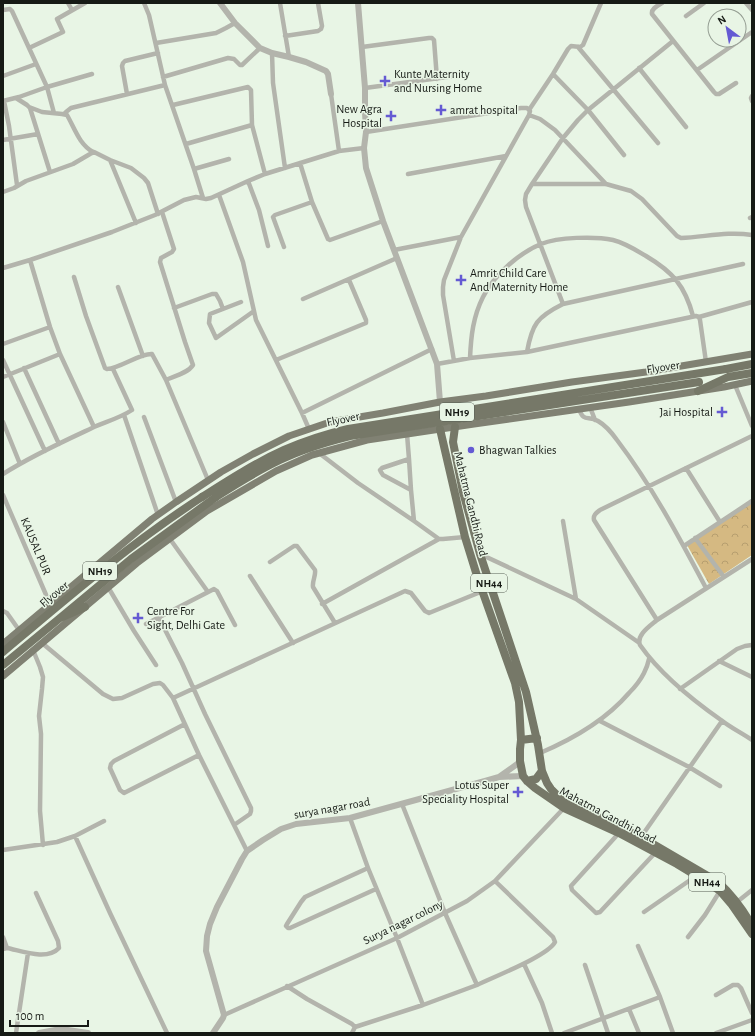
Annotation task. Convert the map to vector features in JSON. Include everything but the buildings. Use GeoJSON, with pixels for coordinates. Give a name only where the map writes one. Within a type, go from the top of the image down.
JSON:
{"type":"FeatureCollection","features":[{"type":"Feature","properties":{"kind":"highway","name":"Flyover"},"geometry":{"type":"LineString","coordinates":[[60,618],[126,563],[216,497],[245,478],[280,460],[315,446],[350,436],[698,387],[727,373],[752,364]]}},
{"type":"Feature","properties":{"kind":"highway","name":"Flyover"},"geometry":{"type":"LineString","coordinates":[[3,652],[101,571],[154,530],[202,497],[252,466],[286,449],[329,434],[356,428],[727,373]]}},
{"type":"Feature","properties":{"kind":"highway","name":"NH19"},"geometry":{"type":"LineString","coordinates":[[727,373],[752,373]]}},
{"type":"Feature","properties":{"kind":"highway","name":"Mahatma Gandhi Road"},"geometry":{"type":"LineString","coordinates":[[455,427],[453,442],[463,492],[480,554],[526,692],[537,738],[542,771],[551,789],[563,801],[641,836],[718,882],[737,902],[752,924]]}},
{"type":"Feature","properties":{"kind":"highway","name":"Mahatma Gandhi Road"},"geometry":{"type":"LineString","coordinates":[[440,429],[465,537],[515,682],[519,702],[521,740],[520,762],[525,778],[535,788],[564,808],[619,833],[710,884],[732,905],[752,934]]}},
{"type":"Feature","properties":{"kind":"highway"},"geometry":{"type":"LineString","coordinates":[[60,618],[85,607]]}},
{"type":"Feature","properties":{"kind":"highway","name":"NH19"},"geometry":{"type":"LineString","coordinates":[[3,665],[60,618]]}},
{"type":"Feature","properties":{"kind":"highway"},"geometry":{"type":"LineString","coordinates":[[521,740],[537,738]]}},
{"type":"Feature","properties":{"kind":"highway"},"geometry":{"type":"LineString","coordinates":[[525,778],[532,780],[536,779],[542,771]]}},
{"type":"Feature","properties":{"kind":"main road"},"geometry":{"type":"LineString","coordinates":[[3,644],[152,519],[220,472],[289,436],[330,422],[384,414],[440,402],[646,372],[752,354]]}},
{"type":"Feature","properties":{"kind":"main road"},"geometry":{"type":"LineString","coordinates":[[3,676],[137,563],[207,511],[276,471],[312,455],[367,440],[578,409],[698,387],[735,385],[752,381]]}},
{"type":"Feature","properties":{"kind":"main road"},"geometry":{"type":"LineString","coordinates":[[470,398],[474,424]]}},
{"type":"Feature","properties":{"kind":"main road"},"geometry":{"type":"LineString","coordinates":[[415,407],[418,433]]}},
{"type":"Feature","properties":{"kind":"street"},"geometry":{"type":"LineString","coordinates":[[68,3],[72,10]]}},
{"type":"Feature","properties":{"kind":"street"},"geometry":{"type":"LineString","coordinates":[[29,48],[63,32],[57,19],[85,3]]}},
{"type":"Feature","properties":{"kind":"street"},"geometry":{"type":"LineString","coordinates":[[144,3],[156,43],[165,85],[203,198]]}},
{"type":"Feature","properties":{"kind":"street"},"geometry":{"type":"LineString","coordinates":[[220,3],[235,23],[260,48],[272,54],[289,57],[326,71],[328,74],[339,151]]}},
{"type":"Feature","properties":{"kind":"street"},"geometry":{"type":"LineString","coordinates":[[280,3],[289,57]]}},
{"type":"Feature","properties":{"kind":"street"},"geometry":{"type":"LineString","coordinates":[[285,36],[318,31],[321,29],[322,26],[318,3]]}},
{"type":"Feature","properties":{"kind":"street"},"geometry":{"type":"LineString","coordinates":[[358,3],[366,88],[366,132],[364,148],[366,168],[383,221],[437,364],[440,402]]}},
{"type":"Feature","properties":{"kind":"street"},"geometry":{"type":"LineString","coordinates":[[454,361],[443,287],[444,280],[461,237],[529,112],[568,49],[571,46],[582,46],[584,43],[601,3]]}},
{"type":"Feature","properties":{"kind":"street"},"geometry":{"type":"LineString","coordinates":[[662,3],[653,9],[652,14],[714,92],[719,94],[736,83]]}},
{"type":"Feature","properties":{"kind":"street"},"geometry":{"type":"LineString","coordinates":[[686,16],[704,3]]}},
{"type":"Feature","properties":{"kind":"street"},"geometry":{"type":"LineString","coordinates":[[746,3],[752,10]]}},
{"type":"Feature","properties":{"kind":"street"},"geometry":{"type":"LineString","coordinates":[[3,10],[12,10],[46,87],[54,113]]}},
{"type":"Feature","properties":{"kind":"street"},"geometry":{"type":"LineString","coordinates":[[156,43],[216,33],[235,23]]}},
{"type":"Feature","properties":{"kind":"street"},"geometry":{"type":"LineString","coordinates":[[697,70],[752,32]]}},
{"type":"Feature","properties":{"kind":"street"},"geometry":{"type":"LineString","coordinates":[[362,47],[432,38],[434,40],[437,79]]}},
{"type":"Feature","properties":{"kind":"street"},"geometry":{"type":"LineString","coordinates":[[563,304],[526,207],[526,194],[563,138],[578,120],[588,110],[673,41]]}},
{"type":"Feature","properties":{"kind":"street"},"geometry":{"type":"LineString","coordinates":[[578,47],[658,143]]}},
{"type":"Feature","properties":{"kind":"street"},"geometry":{"type":"LineString","coordinates":[[163,76],[228,58],[234,59],[242,65],[260,48]]}},
{"type":"Feature","properties":{"kind":"street"},"geometry":{"type":"LineString","coordinates":[[127,94],[122,66],[123,63],[125,61],[158,53]]}},
{"type":"Feature","properties":{"kind":"street"},"geometry":{"type":"LineString","coordinates":[[272,54],[273,84],[284,168]]}},
{"type":"Feature","properties":{"kind":"street"},"geometry":{"type":"LineString","coordinates":[[3,76],[36,64]]}},
{"type":"Feature","properties":{"kind":"street"},"geometry":{"type":"LineString","coordinates":[[639,68],[686,127]]}},
{"type":"Feature","properties":{"kind":"street"},"geometry":{"type":"LineString","coordinates":[[17,186],[4,101],[92,74]]}},
{"type":"Feature","properties":{"kind":"street"},"geometry":{"type":"LineString","coordinates":[[553,74],[588,110],[624,155]]}},
{"type":"Feature","properties":{"kind":"street"},"geometry":{"type":"LineString","coordinates":[[366,88],[462,75]]}},
{"type":"Feature","properties":{"kind":"street"},"geometry":{"type":"LineString","coordinates":[[64,114],[71,108],[165,85]]}},
{"type":"Feature","properties":{"kind":"street"},"geometry":{"type":"LineString","coordinates":[[173,106],[248,87],[251,90],[252,125],[265,174]]}},
{"type":"Feature","properties":{"kind":"street"},"geometry":{"type":"LineString","coordinates":[[752,96],[752,101]]}},
{"type":"Feature","properties":{"kind":"street"},"geometry":{"type":"LineString","coordinates":[[16,98],[29,107],[42,112],[64,114],[68,116],[76,134],[87,148],[110,160],[131,168],[148,183],[174,249],[172,252],[161,258],[160,262],[193,365],[188,370],[166,380]]}},
{"type":"Feature","properties":{"kind":"street"},"geometry":{"type":"LineString","coordinates":[[29,107],[50,172]]}},
{"type":"Feature","properties":{"kind":"street"},"geometry":{"type":"LineString","coordinates":[[366,132],[526,108],[529,112],[547,124],[563,138],[606,184]]}},
{"type":"Feature","properties":{"kind":"street"},"geometry":{"type":"LineString","coordinates":[[186,144],[252,125]]}},
{"type":"Feature","properties":{"kind":"street"},"geometry":{"type":"LineString","coordinates":[[3,140],[38,134]]}},
{"type":"Feature","properties":{"kind":"street"},"geometry":{"type":"LineString","coordinates":[[3,268],[136,223],[160,213],[184,200],[196,197],[208,199],[265,174],[339,151],[364,148]]}},
{"type":"Feature","properties":{"kind":"street"},"geometry":{"type":"LineString","coordinates":[[3,192],[10,190],[26,181],[62,169],[93,152]]}},
{"type":"Feature","properties":{"kind":"street"},"geometry":{"type":"LineString","coordinates":[[408,174],[506,156]]}},
{"type":"Feature","properties":{"kind":"street"},"geometry":{"type":"LineString","coordinates":[[194,169],[230,158]]}},
{"type":"Feature","properties":{"kind":"street"},"geometry":{"type":"LineString","coordinates":[[110,160],[136,223]]}},
{"type":"Feature","properties":{"kind":"street"},"geometry":{"type":"LineString","coordinates":[[300,163],[312,202],[329,240],[383,221]]}},
{"type":"Feature","properties":{"kind":"street"},"geometry":{"type":"LineString","coordinates":[[248,181],[259,210],[268,246]]}},
{"type":"Feature","properties":{"kind":"street"},"geometry":{"type":"LineString","coordinates":[[532,184],[606,184],[621,188],[636,194],[679,237],[684,238],[724,233],[752,235]]}},
{"type":"Feature","properties":{"kind":"street"},"geometry":{"type":"LineString","coordinates":[[219,195],[243,262],[258,325],[309,429]]}},
{"type":"Feature","properties":{"kind":"street"},"geometry":{"type":"LineString","coordinates":[[284,247],[273,217],[312,202]]}},
{"type":"Feature","properties":{"kind":"street"},"geometry":{"type":"LineString","coordinates":[[394,250],[461,237]]}},
{"type":"Feature","properties":{"kind":"street"},"geometry":{"type":"LineString","coordinates":[[470,358],[474,320],[488,289],[515,260],[530,249],[556,240],[572,238],[612,240],[629,246],[652,259],[675,278],[685,292],[693,316]]}},
{"type":"Feature","properties":{"kind":"street"},"geometry":{"type":"LineString","coordinates":[[303,299],[397,258]]}},
{"type":"Feature","properties":{"kind":"street"},"geometry":{"type":"LineString","coordinates":[[30,260],[50,327],[60,354],[94,427]]}},
{"type":"Feature","properties":{"kind":"street"},"geometry":{"type":"LineString","coordinates":[[528,352],[530,336],[539,319],[546,313],[563,304],[743,264]]}},
{"type":"Feature","properties":{"kind":"street"},"geometry":{"type":"LineString","coordinates":[[74,277],[86,316],[105,368],[112,369],[143,356],[152,354],[166,380],[208,480]]}},
{"type":"Feature","properties":{"kind":"street"},"geometry":{"type":"LineString","coordinates":[[276,360],[366,323],[349,280]]}},
{"type":"Feature","properties":{"kind":"street"},"geometry":{"type":"LineString","coordinates":[[118,287],[143,356]]}},
{"type":"Feature","properties":{"kind":"street"},"geometry":{"type":"LineString","coordinates":[[174,308],[212,294],[216,294],[223,309]]}},
{"type":"Feature","properties":{"kind":"street"},"geometry":{"type":"LineString","coordinates":[[241,302],[210,314],[209,323],[216,338],[254,311]]}},
{"type":"Feature","properties":{"kind":"street"},"geometry":{"type":"LineString","coordinates":[[437,364],[470,358],[528,352],[693,316],[699,317],[752,302]]}},
{"type":"Feature","properties":{"kind":"street"},"geometry":{"type":"LineString","coordinates":[[699,317],[706,362]]}},
{"type":"Feature","properties":{"kind":"street"},"geometry":{"type":"LineString","coordinates":[[3,344],[50,327]]}},
{"type":"Feature","properties":{"kind":"street"},"geometry":{"type":"LineString","coordinates":[[302,413],[432,349]]}},
{"type":"Feature","properties":{"kind":"street"},"geometry":{"type":"LineString","coordinates":[[3,377],[60,354]]}},
{"type":"Feature","properties":{"kind":"street"},"geometry":{"type":"LineString","coordinates":[[3,360],[45,451]]}},
{"type":"Feature","properties":{"kind":"street"},"geometry":{"type":"LineString","coordinates":[[24,368],[59,444]]}},
{"type":"Feature","properties":{"kind":"street"},"geometry":{"type":"LineString","coordinates":[[3,474],[59,444],[131,411],[132,410],[112,369]]}},
{"type":"Feature","properties":{"kind":"street"},"geometry":{"type":"LineString","coordinates":[[735,385],[752,426]]}},
{"type":"Feature","properties":{"kind":"street"},"geometry":{"type":"LineString","coordinates":[[590,407],[595,420]]}},
{"type":"Feature","properties":{"kind":"street"},"geometry":{"type":"LineString","coordinates":[[578,409],[583,416],[601,423],[615,438],[649,485],[706,588]]}},
{"type":"Feature","properties":{"kind":"street"},"geometry":{"type":"LineString","coordinates":[[124,415],[158,515]]}},
{"type":"Feature","properties":{"kind":"street"},"geometry":{"type":"LineString","coordinates":[[144,416],[176,502]]}},
{"type":"Feature","properties":{"kind":"street"},"geometry":{"type":"LineString","coordinates":[[3,422],[20,464]]}},
{"type":"Feature","properties":{"kind":"street"},"geometry":{"type":"LineString","coordinates":[[407,434],[414,521]]}},
{"type":"Feature","properties":{"kind":"street"},"geometry":{"type":"LineString","coordinates":[[657,620],[594,520],[594,515],[600,510],[649,485],[752,436]]}},
{"type":"Feature","properties":{"kind":"street"},"geometry":{"type":"LineString","coordinates":[[319,453],[358,483],[439,539]]}},
{"type":"Feature","properties":{"kind":"street"},"geometry":{"type":"LineString","coordinates":[[409,459],[382,468],[380,471],[383,475],[411,490]]}},
{"type":"Feature","properties":{"kind":"street"},"geometry":{"type":"LineString","coordinates":[[686,468],[720,522]]}},
{"type":"Feature","properties":{"kind":"street","name":"KAUSAL PUR"},"geometry":{"type":"LineString","coordinates":[[3,495],[50,604]]}},
{"type":"Feature","properties":{"kind":"street"},"geometry":{"type":"LineString","coordinates":[[684,546],[752,502]]}},
{"type":"Feature","properties":{"kind":"street"},"geometry":{"type":"LineString","coordinates":[[563,521],[576,599]]}},
{"type":"Feature","properties":{"kind":"street"},"geometry":{"type":"LineString","coordinates":[[322,604],[439,539],[465,537]]}},
{"type":"Feature","properties":{"kind":"street"},"geometry":{"type":"LineString","coordinates":[[695,538],[724,577]]}},
{"type":"Feature","properties":{"kind":"street"},"geometry":{"type":"LineString","coordinates":[[170,539],[208,592]]}},
{"type":"Feature","properties":{"kind":"street"},"geometry":{"type":"LineString","coordinates":[[270,562],[294,546],[297,546],[315,570],[316,574],[312,583],[313,587],[335,623]]}},
{"type":"Feature","properties":{"kind":"street"},"geometry":{"type":"LineString","coordinates":[[480,554],[576,599],[638,642],[649,659],[680,689],[722,721],[752,740]]}},
{"type":"Feature","properties":{"kind":"street"},"geometry":{"type":"LineString","coordinates":[[638,642],[639,637],[657,620],[752,559]]}},
{"type":"Feature","properties":{"kind":"street"},"geometry":{"type":"LineString","coordinates":[[250,576],[293,643]]}},
{"type":"Feature","properties":{"kind":"street"},"geometry":{"type":"LineString","coordinates":[[108,587],[156,665]]}},
{"type":"Feature","properties":{"kind":"street"},"geometry":{"type":"LineString","coordinates":[[146,624],[214,589],[217,591],[235,625]]}},
{"type":"Feature","properties":{"kind":"street"},"geometry":{"type":"LineString","coordinates":[[173,698],[406,591],[411,593],[425,611],[429,613],[483,591]]}},
{"type":"Feature","properties":{"kind":"street"},"geometry":{"type":"LineString","coordinates":[[3,611],[7,613],[19,630]]}},
{"type":"Feature","properties":{"kind":"street"},"geometry":{"type":"LineString","coordinates":[[159,618],[177,652],[251,810],[250,814],[234,825]]}},
{"type":"Feature","properties":{"kind":"street"},"geometry":{"type":"LineString","coordinates":[[42,643],[103,694],[113,699],[122,698],[158,682],[166,687],[173,698],[199,755],[247,851]]}},
{"type":"Feature","properties":{"kind":"street"},"geometry":{"type":"LineString","coordinates":[[680,689],[737,649],[752,645]]}},
{"type":"Feature","properties":{"kind":"street"},"geometry":{"type":"LineString","coordinates":[[33,650],[43,677],[38,716],[41,734],[40,811],[43,845]]}},
{"type":"Feature","properties":{"kind":"street"},"geometry":{"type":"LineString","coordinates":[[540,753],[562,743],[600,721],[625,698],[637,684],[644,673],[649,659]]}},
{"type":"Feature","properties":{"kind":"street"},"geometry":{"type":"LineString","coordinates":[[719,661],[752,677]]}},
{"type":"Feature","properties":{"kind":"street"},"geometry":{"type":"LineString","coordinates":[[600,721],[720,786]]}},
{"type":"Feature","properties":{"kind":"street"},"geometry":{"type":"LineString","coordinates":[[641,836],[722,721]]}},
{"type":"Feature","properties":{"kind":"street"},"geometry":{"type":"LineString","coordinates":[[185,724],[114,761],[110,768],[120,790],[124,793],[199,755]]}},
{"type":"Feature","properties":{"kind":"street"},"geometry":{"type":"LineString","coordinates":[[499,777],[520,762]]}},
{"type":"Feature","properties":{"kind":"street","name":"surya nagar road"},"geometry":{"type":"LineString","coordinates":[[224,1015],[206,951],[206,936],[217,907],[247,851],[281,829],[296,824],[350,818],[499,777],[525,778]]}},
{"type":"Feature","properties":{"kind":"street"},"geometry":{"type":"LineString","coordinates":[[402,804],[445,913],[477,985]]}},
{"type":"Feature","properties":{"kind":"street","name":"Surya nagar colony"},"geometry":{"type":"LineString","coordinates":[[224,1015],[397,938],[467,902],[495,881],[564,808]]}},
{"type":"Feature","properties":{"kind":"street"},"geometry":{"type":"LineString","coordinates":[[350,818],[376,889],[423,1005]]}},
{"type":"Feature","properties":{"kind":"street"},"geometry":{"type":"LineString","coordinates":[[3,850],[57,842],[75,836],[104,821]]}},
{"type":"Feature","properties":{"kind":"street"},"geometry":{"type":"LineString","coordinates":[[619,833],[571,886],[572,890],[596,913],[600,912],[655,853]]}},
{"type":"Feature","properties":{"kind":"street"},"geometry":{"type":"LineString","coordinates":[[75,836],[106,906],[167,1033]]}},
{"type":"Feature","properties":{"kind":"street"},"geometry":{"type":"LineString","coordinates":[[368,868],[305,897],[286,924],[287,927],[290,928],[376,889]]}},
{"type":"Feature","properties":{"kind":"street"},"geometry":{"type":"LineString","coordinates":[[644,912],[696,876]]}},
{"type":"Feature","properties":{"kind":"street"},"geometry":{"type":"LineString","coordinates":[[352,1033],[355,1027],[423,1005],[477,985],[524,964],[555,944],[555,940],[495,881]]}},
{"type":"Feature","properties":{"kind":"street"},"geometry":{"type":"LineString","coordinates":[[737,902],[752,890]]}},
{"type":"Feature","properties":{"kind":"street"},"geometry":{"type":"LineString","coordinates":[[688,937],[720,892]]}},
{"type":"Feature","properties":{"kind":"street"},"geometry":{"type":"LineString","coordinates":[[3,937],[5,948],[35,954],[46,954],[56,952],[58,950],[58,941],[36,893]]}},
{"type":"Feature","properties":{"kind":"street"},"geometry":{"type":"LineString","coordinates":[[638,946],[660,997],[673,1033]]}},
{"type":"Feature","properties":{"kind":"street"},"geometry":{"type":"LineString","coordinates":[[16,1033],[28,953]]}},
{"type":"Feature","properties":{"kind":"street"},"geometry":{"type":"LineString","coordinates":[[524,964],[542,1003],[552,1033]]}},
{"type":"Feature","properties":{"kind":"street"},"geometry":{"type":"LineString","coordinates":[[585,965],[608,1033]]}},
{"type":"Feature","properties":{"kind":"street"},"geometry":{"type":"LineString","coordinates":[[716,995],[738,984],[742,988],[752,1013]]}},
{"type":"Feature","properties":{"kind":"street"},"geometry":{"type":"LineString","coordinates":[[287,986],[355,1027]]}},
{"type":"Feature","properties":{"kind":"street"},"geometry":{"type":"LineString","coordinates":[[564,1033],[660,997]]}},
{"type":"Feature","properties":{"kind":"street"},"geometry":{"type":"LineString","coordinates":[[629,1009],[639,1033]]}},
{"type":"Feature","properties":{"kind":"street"},"geometry":{"type":"LineString","coordinates":[[213,1033],[224,1015]]}},
{"type":"Feature","properties":{"kind":"street"},"geometry":{"type":"LineString","coordinates":[[716,1033],[752,1020]]}},
{"type":"Feature","properties":{"kind":"street"},"geometry":{"type":"LineString","coordinates":[[39,1033],[61,1029],[88,1033]]}},
{"type":"Feature","properties":{"kind":"green space"},"geometry":{"type":"Polygon","coordinates":[[[752,500],[752,555],[709,584],[687,545],[752,500]]]}},
{"type":"Feature","properties":{"kind":"place","name":"Kunte Maternity and Nursing Home"},"geometry":{"type":"Point","coordinates":[385,81]}},
{"type":"Feature","properties":{"kind":"place","name":"amrat hospital"},"geometry":{"type":"Point","coordinates":[441,110]}},
{"type":"Feature","properties":{"kind":"place","name":"New Agra Hospital"},"geometry":{"type":"Point","coordinates":[391,116]}},
{"type":"Feature","properties":{"kind":"place","name":"Amrit Child Care And Maternity Home"},"geometry":{"type":"Point","coordinates":[461,280]}},
{"type":"Feature","properties":{"kind":"place","name":"Jai Hospital"},"geometry":{"type":"Point","coordinates":[722,412]}},
{"type":"Feature","properties":{"kind":"place","name":"Bhagwan Talkies"},"geometry":{"type":"Point","coordinates":[471,450]}},
{"type":"Feature","properties":{"kind":"place","name":"Centre For Sight, Delhi Gate"},"geometry":{"type":"Point","coordinates":[138,618]}},
{"type":"Feature","properties":{"kind":"place","name":"Lotus Super Speciality Hospital"},"geometry":{"type":"Point","coordinates":[518,792]}}]}
